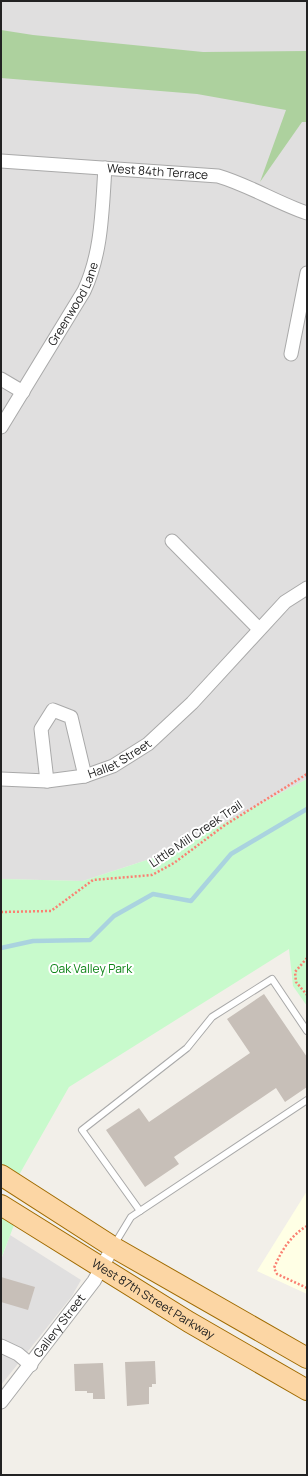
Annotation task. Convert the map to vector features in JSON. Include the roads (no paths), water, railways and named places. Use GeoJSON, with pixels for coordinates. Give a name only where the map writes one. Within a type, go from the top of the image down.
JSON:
{"type":"FeatureCollection","features":[{"type":"Feature","properties":{"kind":"main road","name":"West 87th Street Parkway"},"geometry":{"type":"LineString","coordinates":[[1,1175],[113,1247],[307,1358]]}},
{"type":"Feature","properties":{"kind":"main road","name":"West 87th Street Parkway"},"geometry":{"type":"LineString","coordinates":[[1,1205],[189,1322],[307,1390]]}},
{"type":"Feature","properties":{"kind":"street","name":"West 84th Terrace"},"geometry":{"type":"LineString","coordinates":[[1,161],[218,176],[238,182],[287,206],[307,213]]}},
{"type":"Feature","properties":{"kind":"street","name":"Greenwood Lane"},"geometry":{"type":"LineString","coordinates":[[1,427],[90,279],[99,247],[105,168]]}},
{"type":"Feature","properties":{"kind":"street"},"geometry":{"type":"LineString","coordinates":[[291,354],[307,274]]}},
{"type":"Feature","properties":{"kind":"street"},"geometry":{"type":"LineString","coordinates":[[1,379],[23,392]]}},
{"type":"Feature","properties":{"kind":"street"},"geometry":{"type":"LineString","coordinates":[[172,541],[259,629]]}},
{"type":"Feature","properties":{"kind":"street","name":"Hallet Street"},"geometry":{"type":"LineString","coordinates":[[46,781],[41,729],[52,710],[71,717],[84,776],[113,766],[148,744],[162,732],[285,602],[307,588]]}},
{"type":"Feature","properties":{"kind":"street"},"geometry":{"type":"LineString","coordinates":[[1,779],[46,781],[84,776]]}},
{"type":"Feature","properties":{"kind":"street","name":"Gallery Street"},"geometry":{"type":"LineString","coordinates":[[1,1402],[31,1365],[102,1268],[113,1247]]}},
{"type":"Feature","properties":{"kind":"street"},"geometry":{"type":"LineString","coordinates":[[1,1346],[18,1354],[31,1365]]}},
{"type":"Feature","properties":{"kind":"lane"},"geometry":{"type":"LineString","coordinates":[[140,1211],[82,1130],[187,1048],[212,1017],[272,979],[307,1031]]}},
{"type":"Feature","properties":{"kind":"lane"},"geometry":{"type":"LineString","coordinates":[[113,1247],[131,1217],[307,1100]]}},
{"type":"Feature","properties":{"kind":"waterway"},"geometry":{"type":"LineString","coordinates":[[1,948],[33,941],[90,940],[114,916],[153,894],[191,901],[231,854],[307,809]]}},
{"type":"Feature","properties":{"kind":"park label","name":"Oak Valley Park"},"geometry":{"type":"Point","coordinates":[91,969]}}]}
